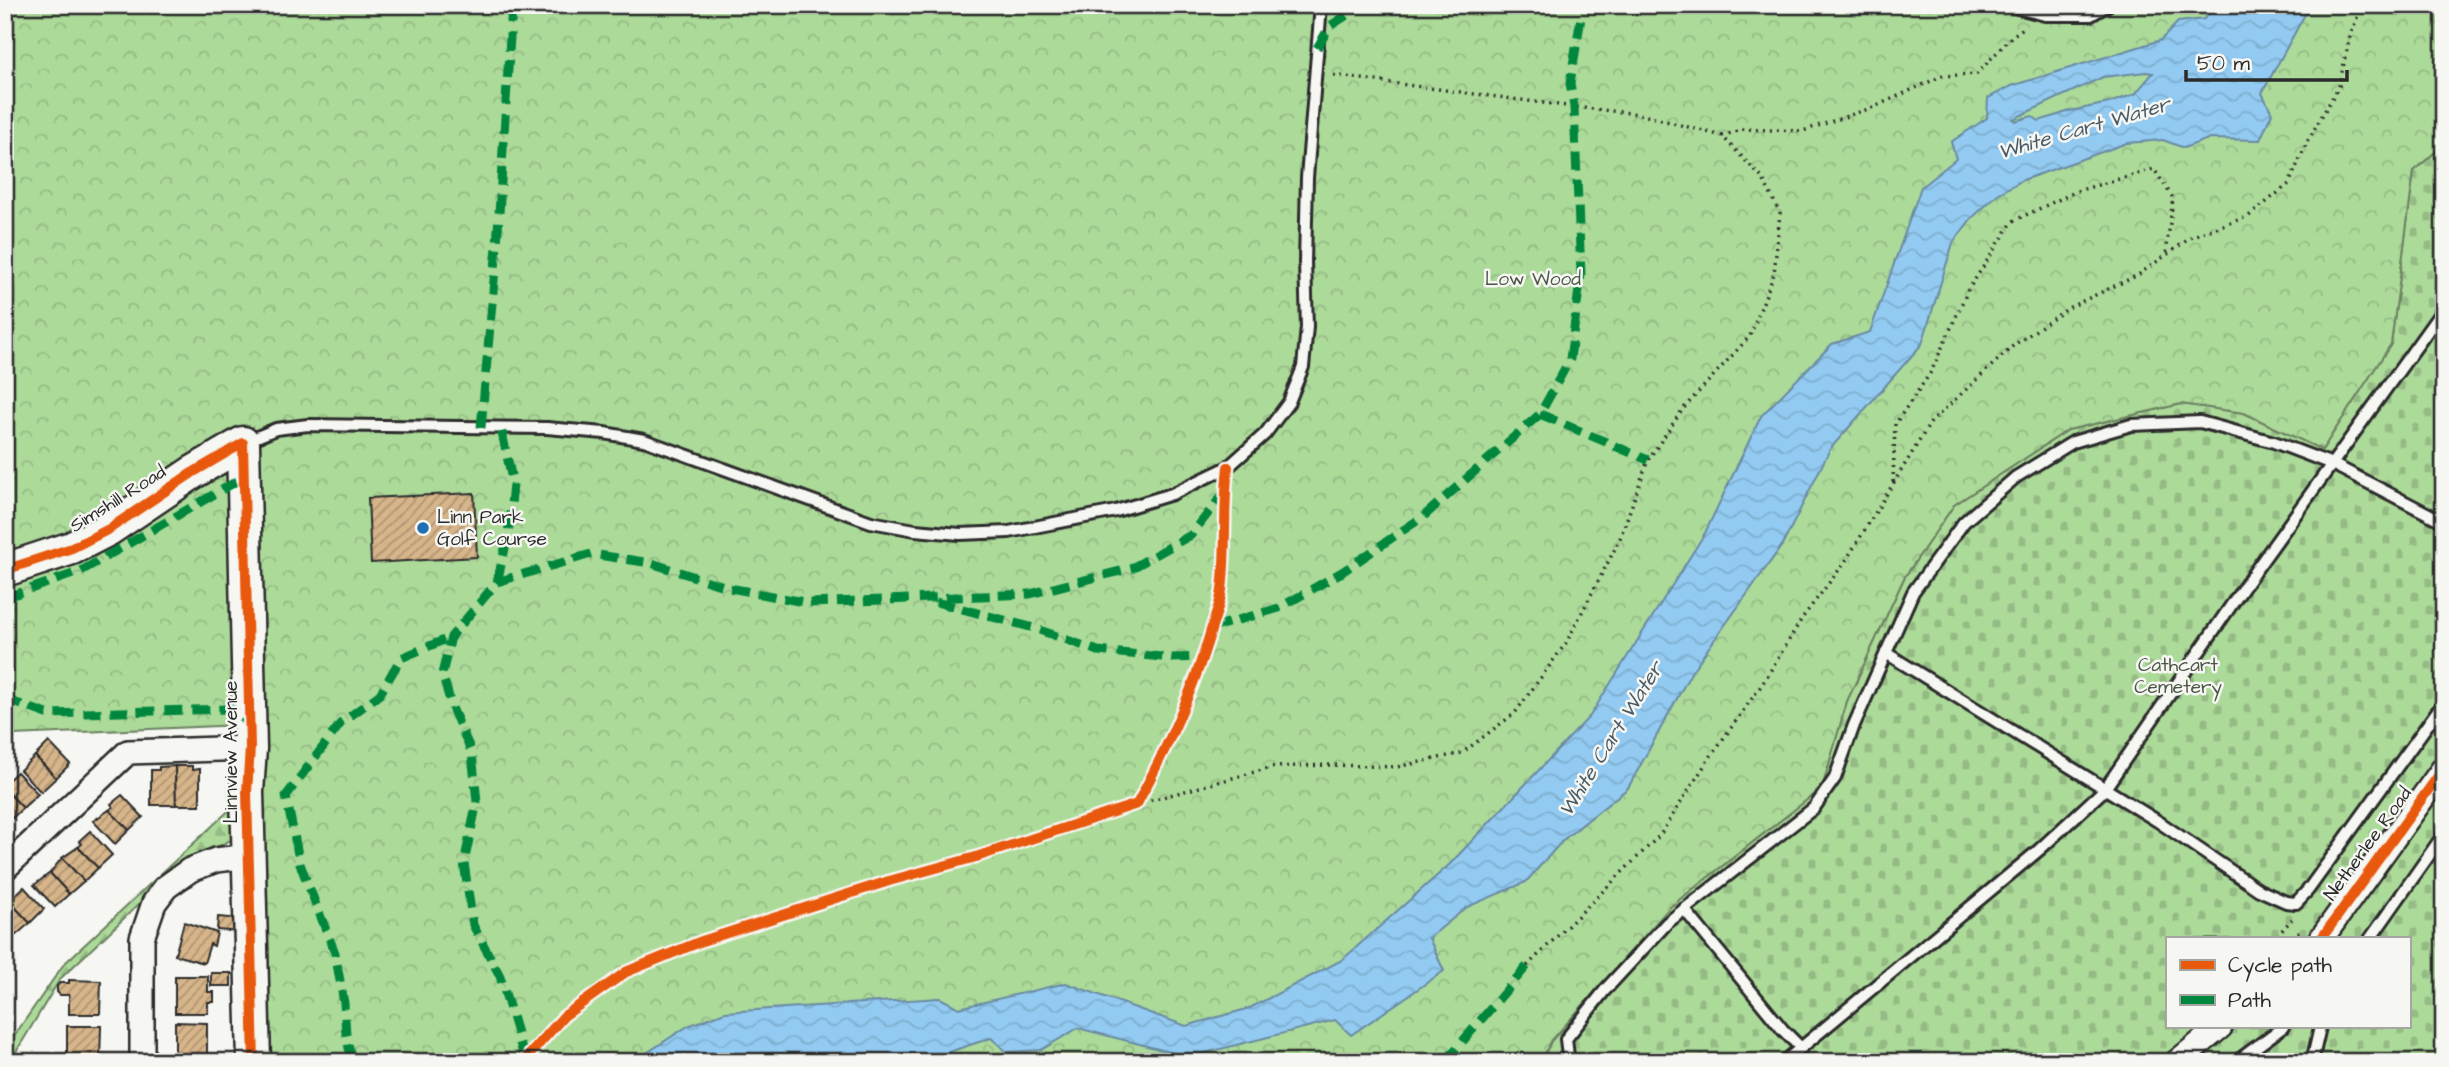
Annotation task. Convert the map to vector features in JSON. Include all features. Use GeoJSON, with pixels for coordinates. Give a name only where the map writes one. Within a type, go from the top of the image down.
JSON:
{"type":"FeatureCollection","features":[{"type":"Feature","properties":{"kind":"street","name":"Simshill Road"},"geometry":{"type":"LineString","coordinates":[[5,570],[72,548],[109,529],[192,473],[243,443]]}},
{"type":"Feature","properties":{"kind":"street","name":"Linnview Avenue"},"geometry":{"type":"LineString","coordinates":[[243,443],[250,748],[247,792],[254,1062]]}},
{"type":"Feature","properties":{"kind":"street"},"geometry":{"type":"LineString","coordinates":[[9,857],[128,752],[250,748]]}},
{"type":"Feature","properties":{"kind":"street","name":"Netherlee Road"},"geometry":{"type":"LineString","coordinates":[[2322,937],[2444,768]]}},
{"type":"Feature","properties":{"kind":"street"},"geometry":{"type":"LineString","coordinates":[[142,1062],[142,938],[154,903],[166,887],[190,870],[216,860],[249,856]]}},
{"type":"Feature","properties":{"kind":"street"},"geometry":{"type":"LineString","coordinates":[[2177,1062],[2219,1028]]}},
{"type":"Feature","properties":{"kind":"lane"},"geometry":{"type":"LineString","coordinates":[[243,443],[276,429],[308,425],[547,428],[604,433],[644,440],[871,522],[960,534],[1009,531],[1103,514],[1172,494],[1228,467],[1265,434],[1289,402],[1303,367],[1307,327],[1307,178],[1321,5]]}},
{"type":"Feature","properties":{"kind":"lane"},"geometry":{"type":"LineString","coordinates":[[2006,5],[2045,15],[2091,15],[2108,5]]}},
{"type":"Feature","properties":{"kind":"lane"},"geometry":{"type":"LineString","coordinates":[[1784,1062],[2039,850],[2104,790],[2250,578],[2444,308]]}},
{"type":"Feature","properties":{"kind":"lane"},"geometry":{"type":"LineString","coordinates":[[1573,1062],[1568,1056],[1566,1040],[1623,970],[1667,923],[1814,808],[1835,778],[1854,725],[1913,592],[1964,522],[2016,477],[2073,442],[2131,425],[2200,422],[2274,442],[2332,464],[2444,522]]}},
{"type":"Feature","properties":{"kind":"lane"},"geometry":{"type":"LineString","coordinates":[[1886,653],[2158,822],[2259,890],[2286,902],[2296,903],[2444,702]]}},
{"type":"Feature","properties":{"kind":"lane"},"geometry":{"type":"LineString","coordinates":[[2371,937],[2444,834]]}},
{"type":"Feature","properties":{"kind":"lane"},"geometry":{"type":"LineString","coordinates":[[1685,909],[1783,1030],[1801,1048]]}},
{"type":"Feature","properties":{"kind":"lane"},"geometry":{"type":"LineString","coordinates":[[2236,1062],[2282,1028]]}},
{"type":"Feature","properties":{"kind":"lane"},"geometry":{"type":"LineString","coordinates":[[2312,1062],[2320,1028]]}},
{"type":"Feature","properties":{"kind":"path"},"geometry":{"type":"LineString","coordinates":[[1527,966],[1660,835],[1803,617],[1844,562],[1931,422],[2014,345],[2070,307],[2138,275],[2193,236],[2249,216],[2288,184],[2307,142],[2339,86],[2350,36],[2362,5]]}},
{"type":"Feature","properties":{"kind":"path"},"geometry":{"type":"LineString","coordinates":[[1722,136],[1744,129],[1803,131],[1874,107],[1942,76],[1977,74],[2012,36],[2045,15]]}},
{"type":"Feature","properties":{"kind":"path"},"geometry":{"type":"LineString","coordinates":[[1124,808],[1273,767],[1397,767],[1462,753],[1515,713],[1566,643],[1619,541],[1648,460],[1682,409],[1750,336],[1774,274],[1780,213],[1763,179],[1722,136],[1639,114],[1315,72]]}},
{"type":"Feature","properties":{"kind":"path"},"geometry":{"type":"LineString","coordinates":[[1893,483],[1895,424],[1931,372],[1968,290],[2013,221],[2077,191],[2154,169],[2174,198],[2166,255]]}},
{"type":"Feature","properties":{"kind":"path"},"geometry":{"type":"LineString","coordinates":[[1137,804],[1143,793]]}},
{"type":"Feature","properties":{"kind":"path"},"geometry":{"type":"LineString","coordinates":[[2282,937],[2278,935],[2295,915],[2296,903]]}},
{"type":"Feature","properties":{"kind":"green space","name":"Low Wood"},"geometry":{"type":"Polygon","coordinates":[[[5,5],[2444,5],[2444,144],[2414,171],[2391,344],[2322,450],[2244,413],[2181,404],[2068,430],[1954,505],[1904,578],[1847,701],[1822,788],[1670,907],[1551,1041],[1541,1062],[267,1062],[253,427],[58,545],[5,558],[5,5]]]}},
{"type":"Feature","properties":{"kind":"green space","name":"Cathcart Cemetery"},"geometry":{"type":"Polygon","coordinates":[[[2444,144],[2444,1062],[1541,1062],[1551,1041],[1670,907],[1822,788],[1847,701],[1904,578],[1954,505],[2068,430],[2181,404],[2244,413],[2322,450],[2391,344],[2414,171],[2444,144]]]}},
{"type":"Feature","properties":{"kind":"green space"},"geometry":{"type":"Polygon","coordinates":[[[233,461],[240,725],[13,735],[5,742],[5,587],[233,461]]]}},
{"type":"Feature","properties":{"kind":"green space"},"geometry":{"type":"Polygon","coordinates":[[[239,801],[243,834],[180,865],[60,979],[16,1052],[16,1062],[5,1062],[5,1049],[64,964],[239,801]]]}},
{"type":"Feature","properties":{"kind":"water","name":"White Cart Water"},"geometry":{"type":"Polygon","coordinates":[[[2216,5],[2310,5],[2262,93],[2272,113],[2260,140],[2208,139],[2184,148],[2163,140],[2127,143],[2023,180],[1998,194],[1971,219],[1953,243],[1922,344],[1830,449],[1783,544],[1692,671],[1628,788],[1563,840],[1526,882],[1467,907],[1429,938],[1444,971],[1351,1035],[1335,1020],[1189,1057],[1078,1028],[1041,1050],[1007,1052],[991,1038],[919,1062],[633,1062],[688,1026],[725,1012],[940,998],[959,1008],[1066,983],[1186,1026],[1250,1008],[1342,960],[1449,865],[1590,716],[1705,533],[1761,416],[1832,344],[1870,332],[1921,187],[1956,159],[1951,142],[1987,118],[1988,98],[2011,86],[2161,40],[2178,22],[2204,19],[2216,5]],[[2153,73],[2103,77],[2013,119],[2015,121],[2032,116],[2039,121],[2109,103],[2135,94],[2153,73]]]}},
{"type":"Feature","properties":{"kind":"building","name":"Linn Park Golf Course"},"geometry":{"type":"Polygon","coordinates":[[[474,493],[477,557],[371,563],[368,498],[474,493]]]}},
{"type":"Feature","properties":{"kind":"building"},"geometry":{"type":"Polygon","coordinates":[[[49,742],[70,764],[56,778],[35,756],[49,742]]]}},
{"type":"Feature","properties":{"kind":"building"},"geometry":{"type":"Polygon","coordinates":[[[35,756],[56,778],[41,792],[20,770],[35,756]]]}},
{"type":"Feature","properties":{"kind":"building"},"geometry":{"type":"Polygon","coordinates":[[[175,766],[176,805],[151,805],[151,770],[175,766]]]}},
{"type":"Feature","properties":{"kind":"building"},"geometry":{"type":"Polygon","coordinates":[[[175,766],[200,769],[200,805],[176,805],[175,766]]]}},
{"type":"Feature","properties":{"kind":"building"},"geometry":{"type":"Polygon","coordinates":[[[17,772],[38,794],[23,808],[5,789],[5,783],[17,772]]]}},
{"type":"Feature","properties":{"kind":"building"},"geometry":{"type":"Polygon","coordinates":[[[5,789],[23,808],[8,822],[5,819],[5,789]]]}},
{"type":"Feature","properties":{"kind":"building"},"geometry":{"type":"Polygon","coordinates":[[[122,795],[143,817],[129,830],[109,810],[113,807],[111,804],[122,795]]]}},
{"type":"Feature","properties":{"kind":"building"},"geometry":{"type":"Polygon","coordinates":[[[109,810],[129,830],[115,844],[93,821],[109,810]]]}},
{"type":"Feature","properties":{"kind":"building"},"geometry":{"type":"Polygon","coordinates":[[[90,831],[112,855],[98,868],[78,847],[82,844],[79,841],[90,831]]]}},
{"type":"Feature","properties":{"kind":"building"},"geometry":{"type":"Polygon","coordinates":[[[78,847],[98,868],[84,881],[62,858],[78,847]]]}},
{"type":"Feature","properties":{"kind":"building"},"geometry":{"type":"Polygon","coordinates":[[[62,858],[84,881],[69,894],[50,873],[62,858]]]}},
{"type":"Feature","properties":{"kind":"building"},"geometry":{"type":"Polygon","coordinates":[[[50,873],[69,894],[55,907],[34,885],[50,873]]]}},
{"type":"Feature","properties":{"kind":"building"},"geometry":{"type":"Polygon","coordinates":[[[24,887],[44,909],[30,923],[11,903],[15,899],[13,897],[24,887]]]}},
{"type":"Feature","properties":{"kind":"building"},"geometry":{"type":"Polygon","coordinates":[[[11,903],[30,923],[15,936],[5,926],[5,906],[11,903]]]}},
{"type":"Feature","properties":{"kind":"building"},"geometry":{"type":"Polygon","coordinates":[[[218,917],[241,919],[240,932],[217,930],[218,917]]]}},
{"type":"Feature","properties":{"kind":"building"},"geometry":{"type":"Polygon","coordinates":[[[184,922],[217,933],[214,946],[210,944],[204,963],[175,955],[184,922]]]}},
{"type":"Feature","properties":{"kind":"building"},"geometry":{"type":"Polygon","coordinates":[[[211,973],[231,973],[231,986],[211,986],[211,973]]]}},
{"type":"Feature","properties":{"kind":"building"},"geometry":{"type":"Polygon","coordinates":[[[175,976],[208,976],[208,992],[214,992],[214,1002],[208,1002],[208,1013],[175,1013],[175,976]]]}},
{"type":"Feature","properties":{"kind":"building"},"geometry":{"type":"Polygon","coordinates":[[[69,980],[101,981],[100,1014],[69,1014],[69,995],[60,995],[57,986],[60,983],[69,983],[69,980]]]}},
{"type":"Feature","properties":{"kind":"building"},"geometry":{"type":"Polygon","coordinates":[[[175,1022],[207,1023],[207,1057],[175,1057],[175,1022]]]}},
{"type":"Feature","properties":{"kind":"building"},"geometry":{"type":"Polygon","coordinates":[[[67,1026],[101,1026],[100,1062],[67,1062],[67,1026]]]}},
{"type":"Feature","properties":{"kind":"marked path"},"geometry":{"type":"LineString","coordinates":[[481,428],[497,246],[512,5]]}},
{"type":"Feature","properties":{"kind":"marked path"},"geometry":{"type":"LineString","coordinates":[[1317,48],[1330,26],[1363,5]]}},
{"type":"Feature","properties":{"kind":"marked path"},"geometry":{"type":"LineString","coordinates":[[1211,628],[1279,608],[1342,572],[1424,516],[1540,414],[1570,359],[1581,274],[1574,107],[1570,83],[1581,18]]}},
{"type":"Feature","properties":{"kind":"marked path"},"geometry":{"type":"LineString","coordinates":[[1540,414],[1648,460]]}},
{"type":"Feature","properties":{"kind":"marked path"},"geometry":{"type":"LineString","coordinates":[[497,582],[508,536],[513,484],[501,428]]}},
{"type":"Feature","properties":{"kind":"marked path"},"geometry":{"type":"LineString","coordinates":[[5,598],[81,571],[244,477]]}},
{"type":"Feature","properties":{"kind":"marked path"},"geometry":{"type":"LineString","coordinates":[[525,1060],[500,976],[473,925],[464,863],[477,802],[472,753],[453,710],[442,674],[451,637],[497,582],[591,554],[651,563],[730,588],[809,603],[1030,594],[1132,568],[1191,535],[1224,493]]}},
{"type":"Feature","properties":{"kind":"marked path"},"geometry":{"type":"LineString","coordinates":[[936,602],[1034,628],[1098,651],[1172,658],[1202,657]]}},
{"type":"Feature","properties":{"kind":"marked path"},"geometry":{"type":"LineString","coordinates":[[352,1062],[335,953],[300,864],[286,796],[341,723],[380,694],[401,658],[451,637]]}},
{"type":"Feature","properties":{"kind":"marked path"},"geometry":{"type":"LineString","coordinates":[[5,699],[47,714],[232,709],[250,725]]}},
{"type":"Feature","properties":{"kind":"marked path"},"geometry":{"type":"LineString","coordinates":[[1445,1062],[1527,966]]}},
{"type":"Feature","properties":{"kind":"cycle path"},"geometry":{"type":"LineString","coordinates":[[5,570],[72,548],[109,529],[192,473],[243,443],[250,748],[247,792],[254,1062]]}},
{"type":"Feature","properties":{"kind":"cycle path"},"geometry":{"type":"LineString","coordinates":[[523,1062],[564,1016],[626,972],[702,941],[889,881],[976,857],[1137,804],[1186,702],[1220,602],[1228,467]]}},
{"type":"Feature","properties":{"kind":"cycle path"},"geometry":{"type":"LineString","coordinates":[[2322,937],[2444,768]]}},
{"type":"Feature","properties":{"kind":"place","name":"Linn Park Golf Course"},"geometry":{"type":"Point","coordinates":[423,528]}}]}
